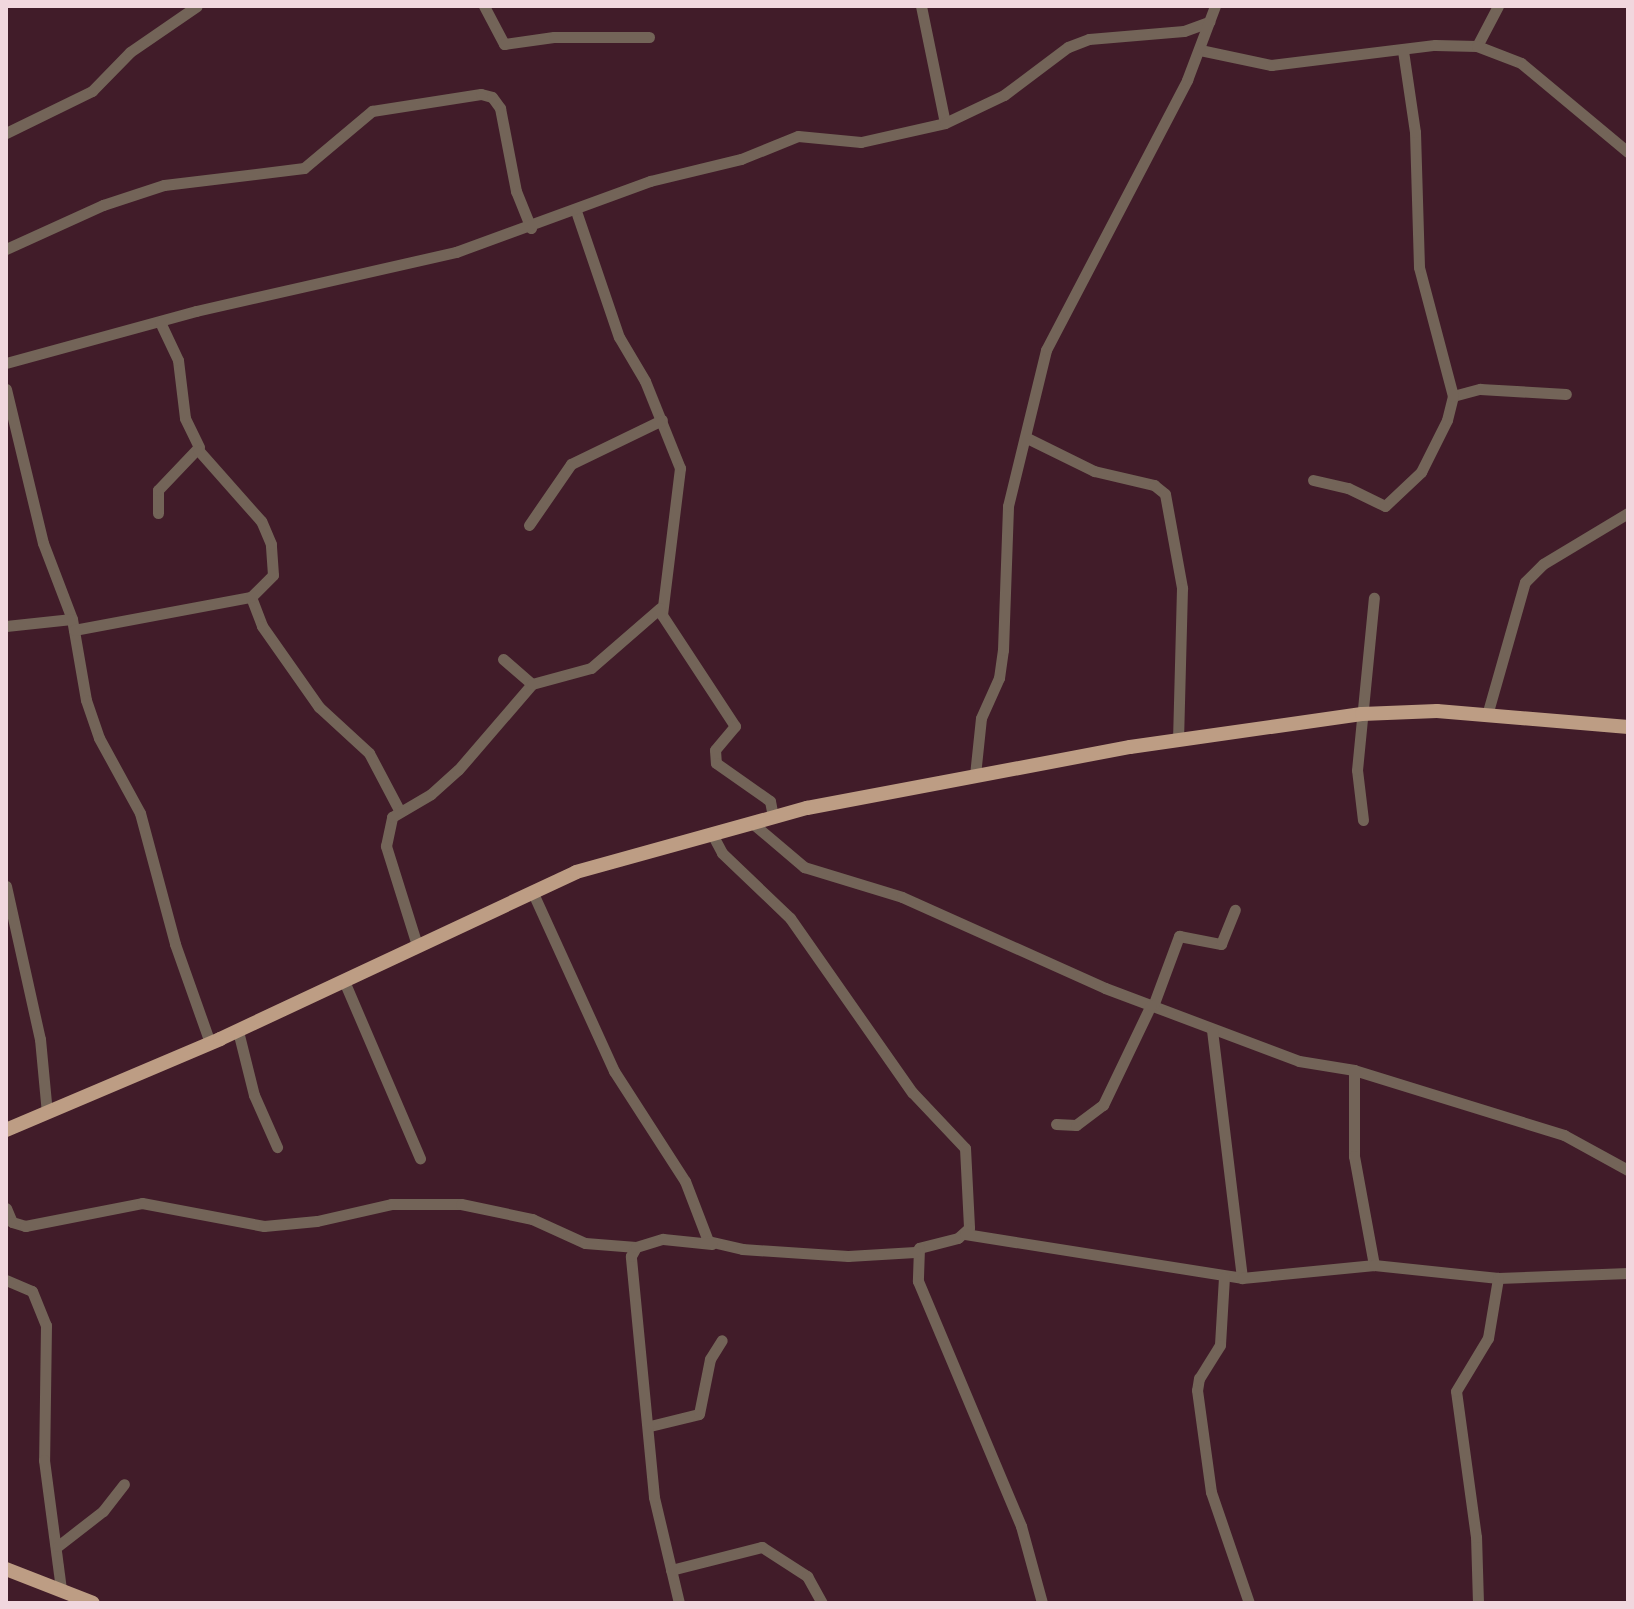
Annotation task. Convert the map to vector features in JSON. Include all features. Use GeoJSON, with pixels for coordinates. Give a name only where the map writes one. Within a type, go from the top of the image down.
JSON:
{"type":"FeatureCollection","features":[{"type":"Feature","properties":{"kind":"main road"},"geometry":{"type":"LineString","coordinates":[[6,1130],[238,1031],[576,872],[751,822],[975,775],[1178,739],[1362,714],[1487,715],[1628,727]]}},
{"type":"Feature","properties":{"kind":"main road"},"geometry":{"type":"LineString","coordinates":[[6,1569],[85,1601]]}},
{"type":"Feature","properties":{"kind":"street"},"geometry":{"type":"LineString","coordinates":[[6,133],[92,91],[130,52],[197,6]]}},
{"type":"Feature","properties":{"kind":"street"},"geometry":{"type":"LineString","coordinates":[[484,6],[504,44],[554,37],[649,37]]}},
{"type":"Feature","properties":{"kind":"street"},"geometry":{"type":"LineString","coordinates":[[921,6],[945,123]]}},
{"type":"Feature","properties":{"kind":"street"},"geometry":{"type":"LineString","coordinates":[[975,775],[981,718],[1001,664],[1008,506],[1046,350],[1200,50],[1215,6]]}},
{"type":"Feature","properties":{"kind":"street"},"geometry":{"type":"LineString","coordinates":[[1477,46],[1498,6]]}},
{"type":"Feature","properties":{"kind":"street"},"geometry":{"type":"LineString","coordinates":[[6,363],[160,322],[456,252],[531,228],[650,181],[741,159],[798,136],[861,142],[945,123],[1004,95],[1068,47],[1089,39],[1184,31],[1209,22]]}},
{"type":"Feature","properties":{"kind":"street"},"geometry":{"type":"LineString","coordinates":[[1200,50],[1271,65],[1477,46],[1521,63],[1628,152]]}},
{"type":"Feature","properties":{"kind":"street"},"geometry":{"type":"LineString","coordinates":[[1313,480],[1348,488],[1385,506],[1421,472],[1453,396],[1419,267],[1415,132],[1403,51]]}},
{"type":"Feature","properties":{"kind":"street"},"geometry":{"type":"LineString","coordinates":[[6,249],[103,205],[164,185],[304,168],[372,111],[481,94],[492,97],[500,108],[516,191],[531,228]]}},
{"type":"Feature","properties":{"kind":"street"},"geometry":{"type":"LineString","coordinates":[[417,945],[386,846],[387,825],[399,810],[431,794],[458,770],[532,684],[591,668],[660,608],[680,486],[680,468],[662,420],[619,337],[576,211]]}},
{"type":"Feature","properties":{"kind":"street"},"geometry":{"type":"LineString","coordinates":[[6,626],[73,624],[251,597],[273,575],[271,544],[248,502],[199,451],[185,418],[178,360],[160,322]]}},
{"type":"Feature","properties":{"kind":"street"},"geometry":{"type":"LineString","coordinates":[[6,389],[43,543],[73,624],[86,700],[99,738],[140,813],[167,900],[175,944],[210,1043]]}},
{"type":"Feature","properties":{"kind":"street"},"geometry":{"type":"LineString","coordinates":[[1453,396],[1480,389],[1566,394]]}},
{"type":"Feature","properties":{"kind":"street"},"geometry":{"type":"LineString","coordinates":[[529,525],[571,464],[662,420]]}},
{"type":"Feature","properties":{"kind":"street"},"geometry":{"type":"LineString","coordinates":[[1027,438],[1094,471],[1154,485],[1165,494],[1182,588],[1178,739]]}},
{"type":"Feature","properties":{"kind":"street"},"geometry":{"type":"LineString","coordinates":[[158,513],[158,490],[199,451]]}},
{"type":"Feature","properties":{"kind":"street"},"geometry":{"type":"LineString","coordinates":[[1487,715],[1525,582],[1543,564],[1628,513]]}},
{"type":"Feature","properties":{"kind":"street"},"geometry":{"type":"LineString","coordinates":[[251,597],[262,626],[319,707],[369,753],[399,810]]}},
{"type":"Feature","properties":{"kind":"street"},"geometry":{"type":"LineString","coordinates":[[1363,820],[1357,770],[1374,598]]}},
{"type":"Feature","properties":{"kind":"street"},"geometry":{"type":"LineString","coordinates":[[660,608],[735,726],[715,750],[716,763],[765,796],[773,817]]}},
{"type":"Feature","properties":{"kind":"street"},"geometry":{"type":"LineString","coordinates":[[503,659],[532,684]]}},
{"type":"Feature","properties":{"kind":"street"},"geometry":{"type":"LineString","coordinates":[[751,822],[804,867],[902,897],[1212,1030],[1299,1061],[1354,1070],[1564,1135],[1628,1170]]}},
{"type":"Feature","properties":{"kind":"street"},"geometry":{"type":"LineString","coordinates":[[712,834],[722,853],[790,918],[912,1092],[965,1148],[970,1189],[965,1234]]}},
{"type":"Feature","properties":{"kind":"street"},"geometry":{"type":"LineString","coordinates":[[6,886],[40,1039],[47,1113]]}},
{"type":"Feature","properties":{"kind":"street"},"geometry":{"type":"LineString","coordinates":[[532,891],[614,1071],[685,1181],[703,1234],[717,1245]]}},
{"type":"Feature","properties":{"kind":"street"},"geometry":{"type":"LineString","coordinates":[[1056,1124],[1076,1125],[1103,1105],[1152,1006],[1179,936],[1221,944],[1235,910]]}},
{"type":"Feature","properties":{"kind":"street"},"geometry":{"type":"LineString","coordinates":[[344,981],[420,1158]]}},
{"type":"Feature","properties":{"kind":"street"},"geometry":{"type":"LineString","coordinates":[[1212,1030],[1242,1278]]}},
{"type":"Feature","properties":{"kind":"street"},"geometry":{"type":"LineString","coordinates":[[238,1031],[254,1095],[277,1147]]}},
{"type":"Feature","properties":{"kind":"street"},"geometry":{"type":"LineString","coordinates":[[1354,1070],[1354,1156],[1374,1265]]}},
{"type":"Feature","properties":{"kind":"street"},"geometry":{"type":"LineString","coordinates":[[6,1208],[11,1228],[142,1203],[264,1226],[317,1221],[391,1204],[436,1202],[515,1214],[585,1243],[636,1247],[663,1239],[848,1256],[915,1252],[965,1234],[1224,1277],[1242,1278],[1374,1265],[1498,1278],[1628,1273]]}},
{"type":"Feature","properties":{"kind":"street"},"geometry":{"type":"LineString","coordinates":[[692,1242],[697,1216]]}},
{"type":"Feature","properties":{"kind":"street"},"geometry":{"type":"LineString","coordinates":[[636,1247],[631,1256],[632,1276],[650,1426],[654,1497],[679,1603]]}},
{"type":"Feature","properties":{"kind":"street"},"geometry":{"type":"LineString","coordinates":[[915,1252],[929,1315],[1021,1526],[1042,1603]]}},
{"type":"Feature","properties":{"kind":"street"},"geometry":{"type":"LineString","coordinates":[[1224,1277],[1220,1345],[1197,1390],[1211,1492],[1249,1603]]}},
{"type":"Feature","properties":{"kind":"street"},"geometry":{"type":"LineString","coordinates":[[1478,1603],[1476,1537],[1456,1391],[1488,1338],[1498,1278]]}},
{"type":"Feature","properties":{"kind":"street"},"geometry":{"type":"LineString","coordinates":[[6,1280],[32,1291],[46,1325],[44,1460],[58,1546],[61,1589]]}},
{"type":"Feature","properties":{"kind":"street"},"geometry":{"type":"LineString","coordinates":[[650,1426],[699,1414],[710,1359],[722,1340]]}},
{"type":"Feature","properties":{"kind":"street"},"geometry":{"type":"LineString","coordinates":[[58,1546],[103,1511],[124,1484]]}},
{"type":"Feature","properties":{"kind":"street"},"geometry":{"type":"LineString","coordinates":[[671,1570],[762,1547],[807,1576],[822,1603]]}}]}
